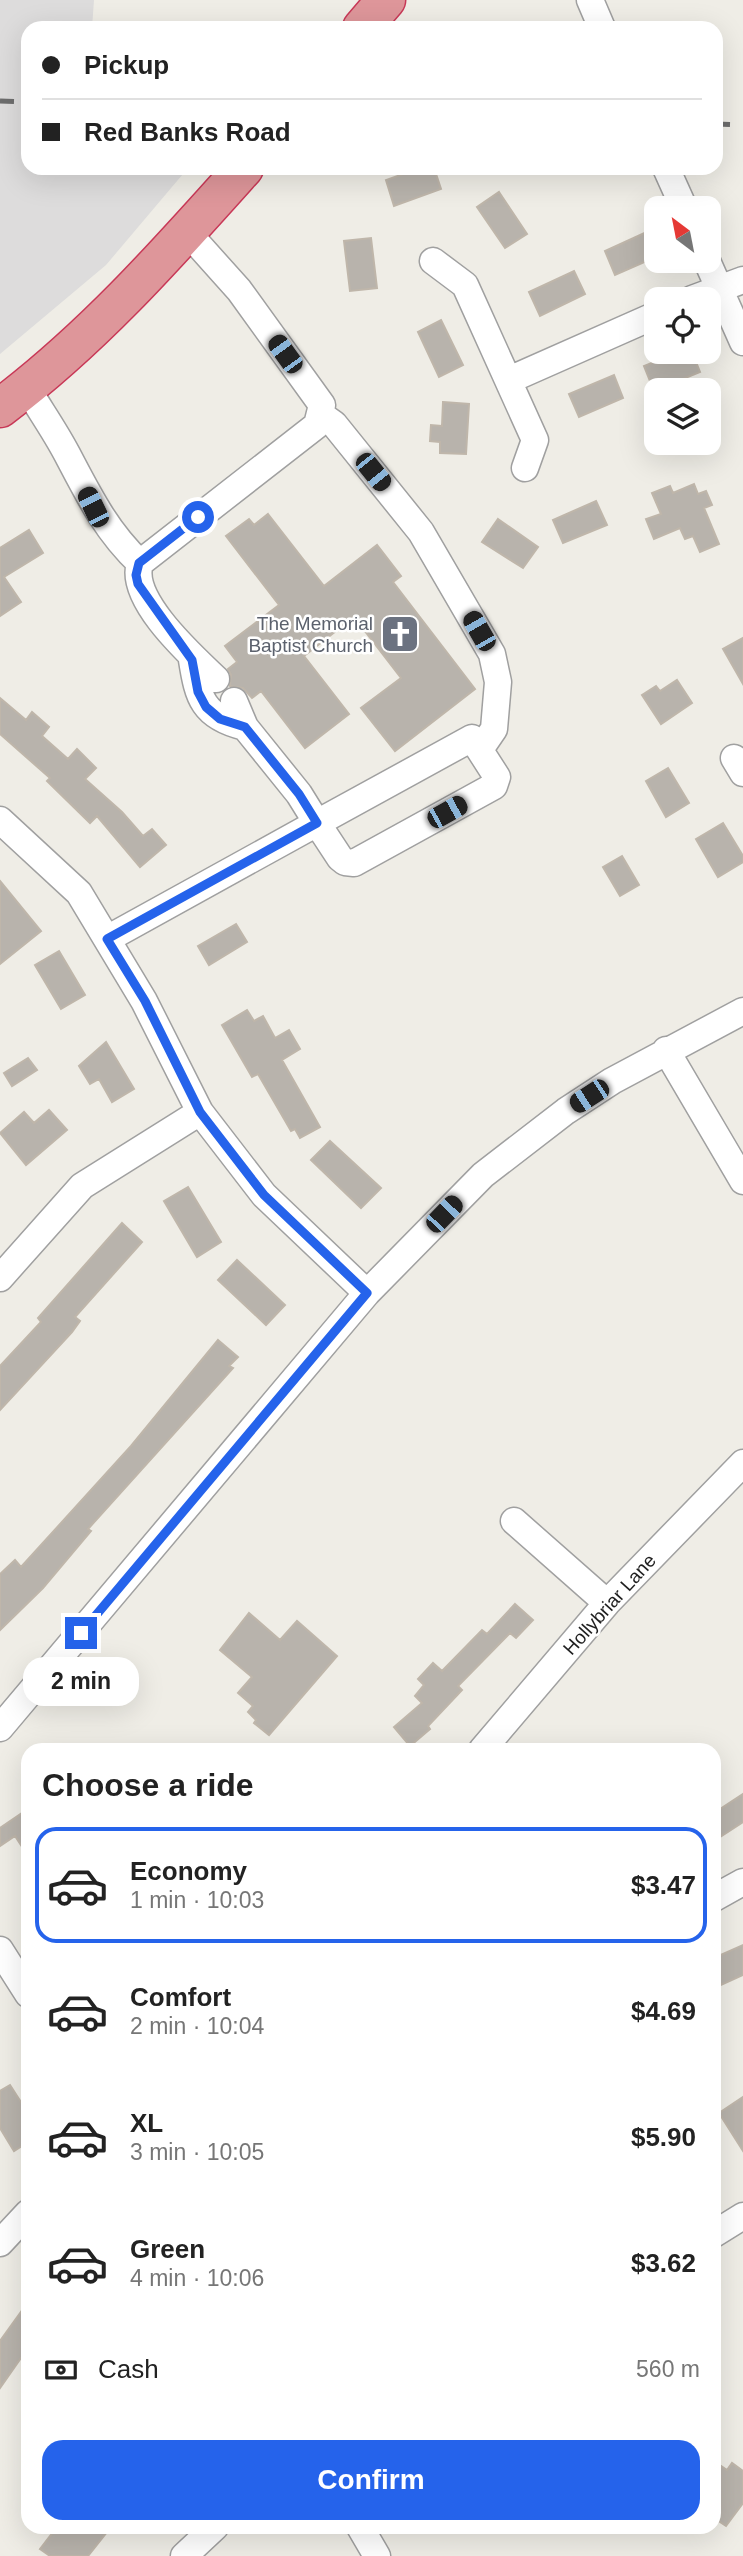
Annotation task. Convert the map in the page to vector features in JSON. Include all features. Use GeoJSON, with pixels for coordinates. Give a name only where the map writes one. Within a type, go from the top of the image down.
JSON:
{"type":"FeatureCollection","features":[{"type":"Feature","properties":{"kind":"highway"},"geometry":{"type":"LineString","coordinates":[[368,21],[386,0]]}},
{"type":"Feature","properties":{"kind":"highway"},"geometry":{"type":"LineString","coordinates":[[13,398],[91,332],[238,175]]}},
{"type":"Feature","properties":{"kind":"street"},"geometry":{"type":"LineString","coordinates":[[590,0],[599,21]]}},
{"type":"Feature","properties":{"kind":"street"},"geometry":{"type":"LineString","coordinates":[[669,175],[679,196]]}},
{"type":"Feature","properties":{"kind":"street"},"geometry":{"type":"LineString","coordinates":[[187,232],[239,290],[322,405],[317,425],[139,563],[136,575],[142,593],[192,660],[216,679]]}},
{"type":"Feature","properties":{"kind":"street"},"geometry":{"type":"LineString","coordinates":[[433,261],[465,285],[509,380],[535,440],[525,468]]}},
{"type":"Feature","properties":{"kind":"street"},"geometry":{"type":"LineString","coordinates":[[731,283],[743,342]]}},
{"type":"Feature","properties":{"kind":"street"},"geometry":{"type":"LineString","coordinates":[[509,380],[644,320]]}},
{"type":"Feature","properties":{"kind":"street"},"geometry":{"type":"LineString","coordinates":[[13,398],[66,452],[93,507],[123,547],[139,563]]}},
{"type":"Feature","properties":{"kind":"street"},"geometry":{"type":"LineString","coordinates":[[320,414],[334,424],[421,532],[492,654],[498,682],[494,729],[481,748]]}},
{"type":"Feature","properties":{"kind":"street"},"geometry":{"type":"LineString","coordinates":[[192,660],[198,692],[206,707],[220,719],[245,727]]}},
{"type":"Feature","properties":{"kind":"street"},"geometry":{"type":"LineString","coordinates":[[107,939],[317,823],[467,740],[476,740],[497,777],[494,786],[350,864],[341,858],[317,823],[299,794],[245,727],[234,701]]}},
{"type":"Feature","properties":{"kind":"street"},"geometry":{"type":"LineString","coordinates":[[0,820],[79,893],[145,1001],[200,1112],[264,1195],[367,1293]]}},
{"type":"Feature","properties":{"kind":"street"},"geometry":{"type":"LineString","coordinates":[[0,1728],[367,1293],[483,1175],[566,1111],[666,1050],[743,1011]]}},
{"type":"Feature","properties":{"kind":"street"},"geometry":{"type":"LineString","coordinates":[[666,1050],[743,1181]]}},
{"type":"Feature","properties":{"kind":"street"},"geometry":{"type":"LineString","coordinates":[[0,1278],[82,1186],[200,1112]]}},
{"type":"Feature","properties":{"kind":"street","name":"Hollybriar Lane"},"geometry":{"type":"LineString","coordinates":[[488,1743],[607,1603],[743,1463]]}},
{"type":"Feature","properties":{"kind":"street"},"geometry":{"type":"LineString","coordinates":[[514,1521],[607,1603]]}},
{"type":"Feature","properties":{"kind":"street"},"geometry":{"type":"LineString","coordinates":[[721,1894],[743,1882]]}},
{"type":"Feature","properties":{"kind":"street"},"geometry":{"type":"LineString","coordinates":[[0,1950],[21,1983]]}},
{"type":"Feature","properties":{"kind":"street"},"geometry":{"type":"LineString","coordinates":[[721,2230],[743,2217]]}},
{"type":"Feature","properties":{"kind":"street"},"geometry":{"type":"LineString","coordinates":[[0,2243],[21,2220]]}},
{"type":"Feature","properties":{"kind":"street"},"geometry":{"type":"LineString","coordinates":[[184,2556],[208,2534]]}},
{"type":"Feature","properties":{"kind":"street"},"geometry":{"type":"LineString","coordinates":[[364,2534],[377,2556]]}},
{"type":"Feature","properties":{"kind":"shaded area"},"geometry":{"type":"Polygon","coordinates":[[[0,0],[94,0],[92,21],[21,21],[21,175],[182,175],[106,265],[0,354],[0,0]]]}},
{"type":"Feature","properties":{"kind":"building"},"geometry":{"type":"Polygon","coordinates":[[[400,175],[436,175],[441,189],[394,206],[386,180],[400,175]]]}},
{"type":"Feature","properties":{"kind":"building"},"geometry":{"type":"Polygon","coordinates":[[[499,192],[527,234],[505,248],[477,207],[499,192]]]}},
{"type":"Feature","properties":{"kind":"building"},"geometry":{"type":"Polygon","coordinates":[[[644,233],[644,262],[615,275],[605,251],[644,233]]]}},
{"type":"Feature","properties":{"kind":"building"},"geometry":{"type":"Polygon","coordinates":[[[371,238],[377,288],[350,291],[344,241],[371,238]]]}},
{"type":"Feature","properties":{"kind":"building"},"geometry":{"type":"Polygon","coordinates":[[[574,271],[585,294],[540,316],[529,292],[574,271]]]}},
{"type":"Feature","properties":{"kind":"building"},"geometry":{"type":"Polygon","coordinates":[[[441,320],[463,365],[439,377],[418,332],[441,320]]]}},
{"type":"Feature","properties":{"kind":"building"},"geometry":{"type":"Polygon","coordinates":[[[697,364],[700,372],[685,378],[649,378],[644,366],[697,364]]]}},
{"type":"Feature","properties":{"kind":"building"},"geometry":{"type":"Polygon","coordinates":[[[614,375],[623,398],[579,417],[569,394],[614,375]]]}},
{"type":"Feature","properties":{"kind":"building"},"geometry":{"type":"Polygon","coordinates":[[[443,402],[469,404],[466,454],[440,453],[440,442],[430,441],[431,425],[442,426],[443,402]]]}},
{"type":"Feature","properties":{"kind":"building"},"geometry":{"type":"Polygon","coordinates":[[[694,484],[698,494],[706,491],[712,505],[704,508],[719,544],[700,552],[693,536],[685,539],[680,528],[654,539],[646,519],[661,514],[652,493],[670,486],[673,493],[694,484]]]}},
{"type":"Feature","properties":{"kind":"building"},"geometry":{"type":"Polygon","coordinates":[[[596,501],[607,525],[563,543],[553,520],[596,501]]]}},
{"type":"Feature","properties":{"kind":"building","name":"The Memorial Baptist Church"},"geometry":{"type":"Polygon","coordinates":[[[268,514],[324,586],[377,545],[401,576],[393,582],[475,689],[395,751],[361,708],[401,678],[354,617],[304,656],[349,714],[305,748],[261,691],[252,698],[243,688],[230,686],[231,675],[228,669],[237,662],[225,646],[279,605],[226,536],[249,519],[254,525],[268,514]]]}},
{"type":"Feature","properties":{"kind":"building"},"geometry":{"type":"Polygon","coordinates":[[[498,519],[538,547],[523,568],[482,542],[498,519]]]}},
{"type":"Feature","properties":{"kind":"building"},"geometry":{"type":"Polygon","coordinates":[[[29,530],[43,553],[4,577],[21,602],[0,616],[0,548],[29,530]]]}},
{"type":"Feature","properties":{"kind":"building"},"geometry":{"type":"Polygon","coordinates":[[[743,638],[743,684],[723,649],[743,638]]]}},
{"type":"Feature","properties":{"kind":"building"},"geometry":{"type":"Polygon","coordinates":[[[677,680],[692,703],[661,724],[642,695],[656,686],[660,691],[677,680]]]}},
{"type":"Feature","properties":{"kind":"building"},"geometry":{"type":"Polygon","coordinates":[[[0,698],[26,720],[32,712],[49,727],[42,736],[68,759],[77,749],[96,768],[85,779],[122,812],[143,836],[152,829],[166,845],[140,867],[97,816],[90,823],[47,781],[50,778],[0,734],[0,698]]]}},
{"type":"Feature","properties":{"kind":"building"},"geometry":{"type":"Polygon","coordinates":[[[668,768],[689,803],[666,817],[646,781],[668,768]]]}},
{"type":"Feature","properties":{"kind":"building"},"geometry":{"type":"Polygon","coordinates":[[[723,823],[743,856],[743,862],[718,877],[696,839],[723,823]]]}},
{"type":"Feature","properties":{"kind":"building"},"geometry":{"type":"Polygon","coordinates":[[[622,856],[639,885],[620,896],[603,867],[622,856]]]}},
{"type":"Feature","properties":{"kind":"building"},"geometry":{"type":"Polygon","coordinates":[[[0,881],[41,931],[0,964],[0,881]]]}},
{"type":"Feature","properties":{"kind":"building"},"geometry":{"type":"Polygon","coordinates":[[[236,924],[247,942],[209,965],[198,946],[236,924]]]}},
{"type":"Feature","properties":{"kind":"building"},"geometry":{"type":"Polygon","coordinates":[[[59,951],[85,995],[61,1009],[35,965],[59,951]]]}},
{"type":"Feature","properties":{"kind":"building"},"geometry":{"type":"Polygon","coordinates":[[[247,1010],[254,1021],[263,1016],[275,1038],[289,1030],[300,1049],[282,1060],[320,1127],[300,1138],[295,1129],[291,1131],[258,1074],[252,1077],[222,1025],[247,1010]]]}},
{"type":"Feature","properties":{"kind":"building"},"geometry":{"type":"Polygon","coordinates":[[[106,1042],[134,1089],[112,1102],[99,1079],[90,1084],[79,1066],[106,1042]]]}},
{"type":"Feature","properties":{"kind":"building"},"geometry":{"type":"Polygon","coordinates":[[[28,1058],[37,1070],[12,1086],[4,1073],[28,1058]]]}},
{"type":"Feature","properties":{"kind":"building"},"geometry":{"type":"Polygon","coordinates":[[[49,1110],[67,1130],[26,1165],[0,1133],[24,1112],[34,1123],[49,1110]]]}},
{"type":"Feature","properties":{"kind":"building"},"geometry":{"type":"Polygon","coordinates":[[[330,1141],[381,1188],[361,1208],[311,1160],[330,1141]]]}},
{"type":"Feature","properties":{"kind":"building"},"geometry":{"type":"Polygon","coordinates":[[[188,1187],[221,1242],[197,1257],[164,1201],[188,1187]]]}},
{"type":"Feature","properties":{"kind":"building"},"geometry":{"type":"Polygon","coordinates":[[[122,1223],[142,1242],[75,1317],[80,1321],[72,1332],[0,1410],[0,1366],[41,1322],[38,1318],[122,1223]]]}},
{"type":"Feature","properties":{"kind":"building"},"geometry":{"type":"Polygon","coordinates":[[[237,1260],[285,1305],[266,1325],[218,1280],[237,1260]]]}},
{"type":"Feature","properties":{"kind":"building"},"geometry":{"type":"Polygon","coordinates":[[[218,1340],[238,1357],[229,1366],[233,1368],[88,1529],[91,1531],[43,1588],[0,1630],[0,1574],[15,1560],[21,1567],[131,1446],[218,1340]]]}},
{"type":"Feature","properties":{"kind":"building"},"geometry":{"type":"Polygon","coordinates":[[[515,1604],[533,1620],[516,1638],[510,1633],[458,1686],[462,1690],[428,1726],[430,1729],[414,1743],[407,1743],[394,1727],[422,1703],[415,1696],[424,1685],[418,1679],[433,1663],[442,1671],[482,1630],[487,1634],[515,1604]]]}},
{"type":"Feature","properties":{"kind":"building"},"geometry":{"type":"Polygon","coordinates":[[[249,1613],[280,1640],[297,1621],[337,1656],[269,1735],[254,1723],[256,1720],[248,1712],[253,1706],[238,1693],[252,1677],[220,1650],[249,1613]]]}},
{"type":"Feature","properties":{"kind":"building"},"geometry":{"type":"Polygon","coordinates":[[[743,1794],[743,1822],[721,1836],[721,1808],[743,1794]]]}},
{"type":"Feature","properties":{"kind":"building"},"geometry":{"type":"Polygon","coordinates":[[[21,1814],[21,1845],[15,1836],[0,1846],[0,1828],[21,1814]]]}},
{"type":"Feature","properties":{"kind":"building"},"geometry":{"type":"Polygon","coordinates":[[[743,1945],[743,1975],[721,1985],[721,1955],[743,1945]]]}},
{"type":"Feature","properties":{"kind":"building"},"geometry":{"type":"Polygon","coordinates":[[[10,2085],[21,2102],[21,2146],[14,2151],[0,2128],[0,2091],[10,2085]]]}},
{"type":"Feature","properties":{"kind":"building"},"geometry":{"type":"Polygon","coordinates":[[[743,2097],[743,2151],[721,2116],[721,2112],[743,2097]]]}},
{"type":"Feature","properties":{"kind":"building"},"geometry":{"type":"Polygon","coordinates":[[[21,2312],[21,2358],[0,2388],[0,2341],[21,2312]]]}},
{"type":"Feature","properties":{"kind":"building"},"geometry":{"type":"Polygon","coordinates":[[[732,2463],[743,2471],[743,2503],[726,2526],[721,2523],[721,2466],[727,2470],[732,2463]]]}},
{"type":"Feature","properties":{"kind":"building"},"geometry":{"type":"Polygon","coordinates":[[[52,2534],[105,2534],[88,2556],[50,2556],[40,2549],[52,2534]]]}},
{"type":"Feature","properties":{"kind":"railway"},"geometry":{"type":"LineString","coordinates":[[0,101],[21,102]]}},
{"type":"Feature","properties":{"kind":"railway"},"geometry":{"type":"LineString","coordinates":[[723,124],[743,125]]}},
{"type":"Feature","properties":{"kind":"place","name":"The Memorial Baptist Church"},"geometry":{"type":"Point","coordinates":[400,634]}},
{"type":"Feature","properties":{"kind":"route"},"geometry":{"type":"LineString","coordinates":[[81,1633],[367,1293],[264,1195],[200,1112],[145,1001],[107,939],[317,823],[299,794],[245,727],[220,719],[206,707],[198,692],[192,660],[138,584],[136,575],[139,563],[198,517]]}}]}
